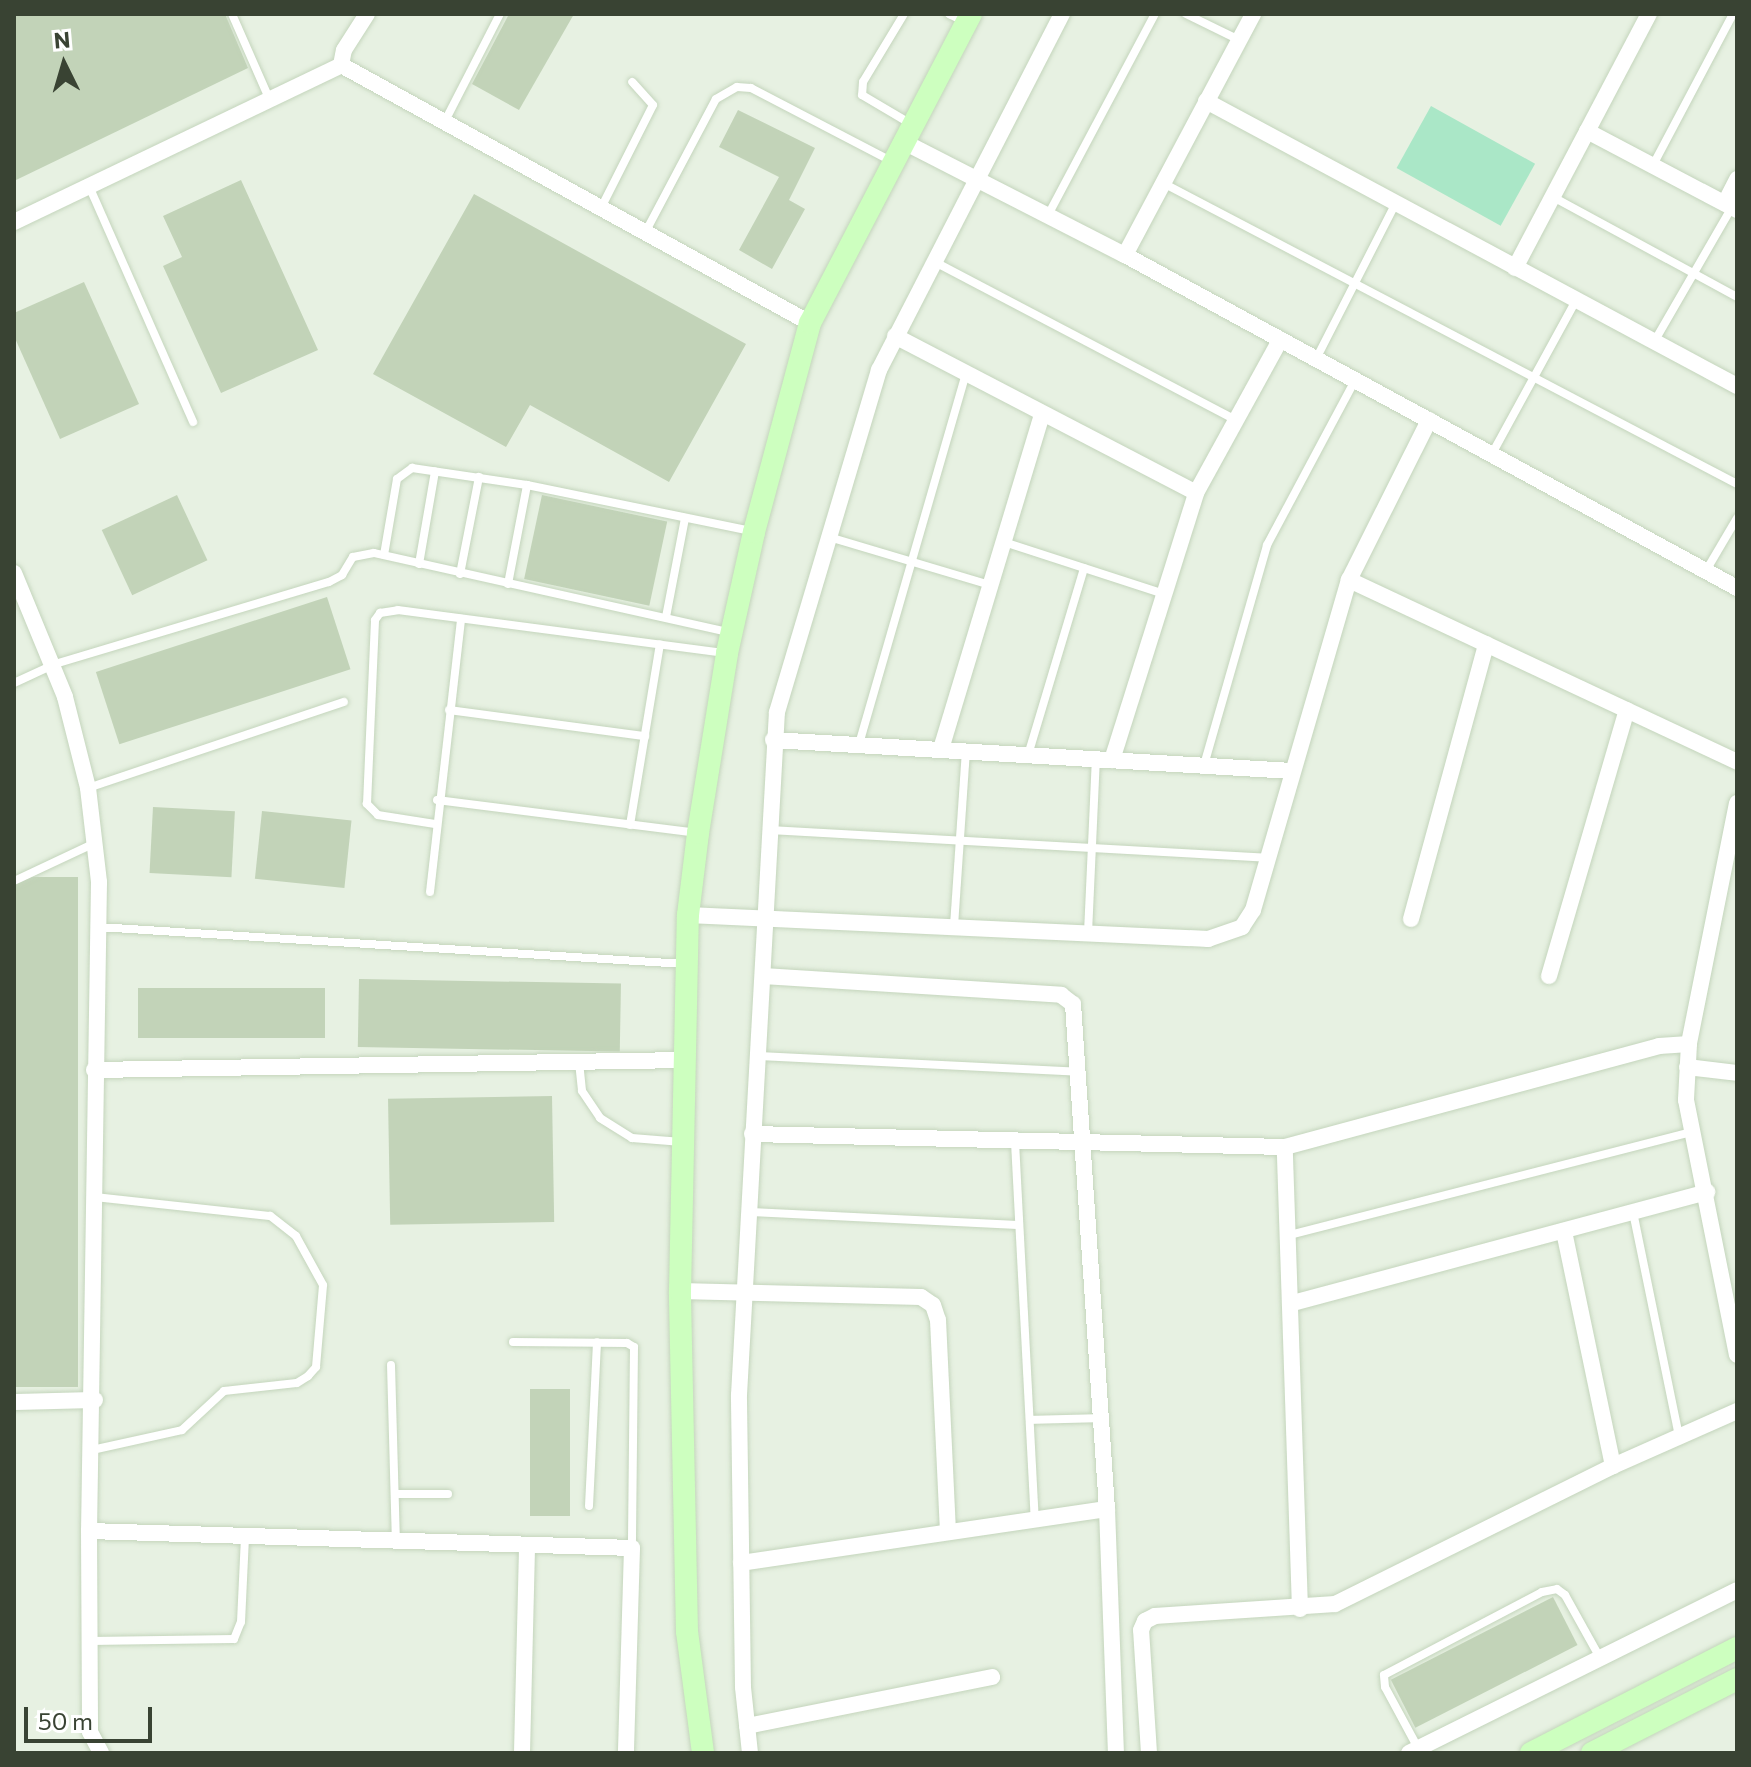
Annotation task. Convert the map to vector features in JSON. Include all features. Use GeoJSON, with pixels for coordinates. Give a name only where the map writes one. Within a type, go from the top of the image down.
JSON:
{"type":"FeatureCollection","features":[{"type":"Feature","properties":{"kind":"street"},"geometry":{"type":"LineString","coordinates":[[341,65],[344,50],[367,14]]}},
{"type":"Feature","properties":{"kind":"street"},"geometry":{"type":"LineString","coordinates":[[750,1753],[741,1563],[739,1395],[773,740],[879,370],[1062,14]]}},
{"type":"Feature","properties":{"kind":"street"},"geometry":{"type":"LineString","coordinates":[[1125,255],[1253,14]]}},
{"type":"Feature","properties":{"kind":"street"},"geometry":{"type":"LineString","coordinates":[[1515,268],[1643,16]]}},
{"type":"Feature","properties":{"kind":"street"},"geometry":{"type":"LineString","coordinates":[[703,1753],[687,1632],[680,1291],[686,964],[688,915],[698,833],[730,643],[754,532],[810,323],[962,17]]}},
{"type":"Feature","properties":{"kind":"street"},"geometry":{"type":"LineString","coordinates":[[14,222],[268,96],[341,65]]}},
{"type":"Feature","properties":{"kind":"street"},"geometry":{"type":"LineString","coordinates":[[341,65],[446,119],[810,323]]}},
{"type":"Feature","properties":{"kind":"street"},"geometry":{"type":"LineString","coordinates":[[1206,101],[1575,302],[1737,386]]}},
{"type":"Feature","properties":{"kind":"street"},"geometry":{"type":"LineString","coordinates":[[1587,131],[1731,207],[1737,179]]}},
{"type":"Feature","properties":{"kind":"street"},"geometry":{"type":"LineString","coordinates":[[907,132],[976,178],[1493,452],[1737,588]]}},
{"type":"Feature","properties":{"kind":"street"},"geometry":{"type":"LineString","coordinates":[[895,336],[1196,493]]}},
{"type":"Feature","properties":{"kind":"street"},"geometry":{"type":"LineString","coordinates":[[1104,760],[1164,594],[1196,493],[1280,340]]}},
{"type":"Feature","properties":{"kind":"street"},"geometry":{"type":"LineString","coordinates":[[941,749],[1042,415]]}},
{"type":"Feature","properties":{"kind":"street"},"geometry":{"type":"LineString","coordinates":[[688,915],[1208,939],[1229,935],[1242,927],[1253,910],[1349,580],[1429,420]]}},
{"type":"Feature","properties":{"kind":"street"},"geometry":{"type":"LineString","coordinates":[[14,573],[55,664],[88,788],[95,843],[98,914],[94,1070],[95,1400],[89,1531],[89,1641],[90,1732],[101,1753]]}},
{"type":"Feature","properties":{"kind":"street"},"geometry":{"type":"LineString","coordinates":[[1349,580],[1737,762]]}},
{"type":"Feature","properties":{"kind":"street"},"geometry":{"type":"LineString","coordinates":[[1411,919],[1486,644]]}},
{"type":"Feature","properties":{"kind":"street"},"geometry":{"type":"LineString","coordinates":[[1549,976],[1627,710]]}},
{"type":"Feature","properties":{"kind":"street"},"geometry":{"type":"LineString","coordinates":[[773,740],[1292,771]]}},
{"type":"Feature","properties":{"kind":"street"},"geometry":{"type":"LineString","coordinates":[[1737,803],[1687,1067],[1690,1132],[1707,1192],[1737,1355]]}},
{"type":"Feature","properties":{"kind":"street"},"geometry":{"type":"LineString","coordinates":[[763,976],[1061,995],[1073,1004],[1080,1072],[1107,1509],[1116,1753]]}},
{"type":"Feature","properties":{"kind":"street"},"geometry":{"type":"LineString","coordinates":[[752,1134],[1285,1147],[1659,1046],[1689,1044]]}},
{"type":"Feature","properties":{"kind":"street"},"geometry":{"type":"LineString","coordinates":[[94,1070],[683,1060]]}},
{"type":"Feature","properties":{"kind":"street"},"geometry":{"type":"LineString","coordinates":[[1687,1067],[1737,1073]]}},
{"type":"Feature","properties":{"kind":"street"},"geometry":{"type":"LineString","coordinates":[[1285,1147],[1293,1303],[1300,1609]]}},
{"type":"Feature","properties":{"kind":"street"},"geometry":{"type":"LineString","coordinates":[[1293,1303],[1707,1192]]}},
{"type":"Feature","properties":{"kind":"street"},"geometry":{"type":"LineString","coordinates":[[1564,1231],[1613,1466]]}},
{"type":"Feature","properties":{"kind":"street"},"geometry":{"type":"LineString","coordinates":[[680,1291],[921,1297],[933,1305],[938,1320],[948,1532]]}},
{"type":"Feature","properties":{"kind":"street"},"geometry":{"type":"LineString","coordinates":[[14,1402],[95,1400]]}},
{"type":"Feature","properties":{"kind":"street"},"geometry":{"type":"LineString","coordinates":[[1149,1753],[1141,1630],[1145,1621],[1155,1616],[1300,1609],[1360,1595],[1613,1466],[1737,1411]]}},
{"type":"Feature","properties":{"kind":"street"},"geometry":{"type":"LineString","coordinates":[[741,1563],[1107,1509]]}},
{"type":"Feature","properties":{"kind":"street"},"geometry":{"type":"LineString","coordinates":[[89,1531],[632,1548],[626,1753]]}},
{"type":"Feature","properties":{"kind":"street"},"geometry":{"type":"LineString","coordinates":[[522,1753],[527,1545]]}},
{"type":"Feature","properties":{"kind":"street"},"geometry":{"type":"LineString","coordinates":[[1413,1751],[1737,1590]]}},
{"type":"Feature","properties":{"kind":"street"},"geometry":{"type":"LineString","coordinates":[[1531,1753],[1737,1648]]}},
{"type":"Feature","properties":{"kind":"street"},"geometry":{"type":"LineString","coordinates":[[747,1726],[992,1677]]}},
{"type":"Feature","properties":{"kind":"street"},"geometry":{"type":"LineString","coordinates":[[1592,1753],[1737,1679]]}},
{"type":"Feature","properties":{"kind":"lane"},"geometry":{"type":"LineString","coordinates":[[232,14],[268,96]]}},
{"type":"Feature","properties":{"kind":"lane"},"geometry":{"type":"LineString","coordinates":[[446,119],[500,14]]}},
{"type":"Feature","properties":{"kind":"lane"},"geometry":{"type":"LineString","coordinates":[[904,14],[863,82],[862,95],[907,132]]}},
{"type":"Feature","properties":{"kind":"lane"},"geometry":{"type":"LineString","coordinates":[[1048,215],[1155,14]]}},
{"type":"Feature","properties":{"kind":"lane"},"geometry":{"type":"LineString","coordinates":[[1186,14],[1239,40]]}},
{"type":"Feature","properties":{"kind":"lane"},"geometry":{"type":"LineString","coordinates":[[1652,166],[1733,14]]}},
{"type":"Feature","properties":{"kind":"lane"},"geometry":{"type":"LineString","coordinates":[[602,206],[653,105],[632,82]]}},
{"type":"Feature","properties":{"kind":"lane"},"geometry":{"type":"LineString","coordinates":[[646,231],[716,99],[737,87],[751,88],[891,161]]}},
{"type":"Feature","properties":{"kind":"lane"},"geometry":{"type":"LineString","coordinates":[[1163,183],[1356,281],[1737,484]]}},
{"type":"Feature","properties":{"kind":"lane"},"geometry":{"type":"LineString","coordinates":[[89,186],[193,422]]}},
{"type":"Feature","properties":{"kind":"lane"},"geometry":{"type":"LineString","coordinates":[[1553,197],[1737,297]]}},
{"type":"Feature","properties":{"kind":"lane"},"geometry":{"type":"LineString","coordinates":[[1316,359],[1396,203]]}},
{"type":"Feature","properties":{"kind":"lane"},"geometry":{"type":"LineString","coordinates":[[1654,343],[1731,207]]}},
{"type":"Feature","properties":{"kind":"lane"},"geometry":{"type":"LineString","coordinates":[[933,261],[1236,420]]}},
{"type":"Feature","properties":{"kind":"lane"},"geometry":{"type":"LineString","coordinates":[[1493,452],[1575,302]]}},
{"type":"Feature","properties":{"kind":"lane"},"geometry":{"type":"LineString","coordinates":[[859,745],[966,374]]}},
{"type":"Feature","properties":{"kind":"lane"},"geometry":{"type":"LineString","coordinates":[[1204,766],[1267,545],[1355,380]]}},
{"type":"Feature","properties":{"kind":"lane"},"geometry":{"type":"LineString","coordinates":[[384,555],[397,479],[403,470],[435,471],[527,485],[754,532]]}},
{"type":"Feature","properties":{"kind":"lane"},"geometry":{"type":"LineString","coordinates":[[419,564],[435,471]]}},
{"type":"Feature","properties":{"kind":"lane"},"geometry":{"type":"LineString","coordinates":[[460,574],[479,477]]}},
{"type":"Feature","properties":{"kind":"lane"},"geometry":{"type":"LineString","coordinates":[[508,584],[527,485]]}},
{"type":"Feature","properties":{"kind":"lane"},"geometry":{"type":"LineString","coordinates":[[666,617],[685,518]]}},
{"type":"Feature","properties":{"kind":"lane"},"geometry":{"type":"LineString","coordinates":[[1707,569],[1737,518]]}},
{"type":"Feature","properties":{"kind":"lane"},"geometry":{"type":"LineString","coordinates":[[829,537],[991,585]]}},
{"type":"Feature","properties":{"kind":"lane"},"geometry":{"type":"LineString","coordinates":[[1004,542],[1164,594]]}},
{"type":"Feature","properties":{"kind":"lane"},"geometry":{"type":"LineString","coordinates":[[14,683],[55,664],[329,582],[342,575],[353,557],[384,555],[666,617],[730,643]]}},
{"type":"Feature","properties":{"kind":"lane"},"geometry":{"type":"LineString","coordinates":[[1028,755],[1084,568]]}},
{"type":"Feature","properties":{"kind":"lane"},"geometry":{"type":"LineString","coordinates":[[435,824],[378,815],[367,804],[375,620],[388,610],[660,644],[730,643]]}},
{"type":"Feature","properties":{"kind":"lane"},"geometry":{"type":"LineString","coordinates":[[430,892],[437,800],[461,619]]}},
{"type":"Feature","properties":{"kind":"lane"},"geometry":{"type":"LineString","coordinates":[[630,825],[660,644]]}},
{"type":"Feature","properties":{"kind":"lane"},"geometry":{"type":"LineString","coordinates":[[88,788],[344,702]]}},
{"type":"Feature","properties":{"kind":"lane"},"geometry":{"type":"LineString","coordinates":[[449,710],[645,736]]}},
{"type":"Feature","properties":{"kind":"lane"},"geometry":{"type":"LineString","coordinates":[[954,926],[966,751]]}},
{"type":"Feature","properties":{"kind":"lane"},"geometry":{"type":"LineString","coordinates":[[1088,933],[1093,848],[1104,760]]}},
{"type":"Feature","properties":{"kind":"lane"},"geometry":{"type":"LineString","coordinates":[[437,800],[698,833]]}},
{"type":"Feature","properties":{"kind":"lane"},"geometry":{"type":"LineString","coordinates":[[769,830],[1267,858]]}},
{"type":"Feature","properties":{"kind":"lane"},"geometry":{"type":"LineString","coordinates":[[14,881],[95,843]]}},
{"type":"Feature","properties":{"kind":"lane"},"geometry":{"type":"LineString","coordinates":[[98,914],[686,964]]}},
{"type":"Feature","properties":{"kind":"lane"},"geometry":{"type":"LineString","coordinates":[[757,1056],[1080,1072]]}},
{"type":"Feature","properties":{"kind":"lane"},"geometry":{"type":"LineString","coordinates":[[579,1062],[582,1091],[600,1118],[632,1138],[682,1142]]}},
{"type":"Feature","properties":{"kind":"lane"},"geometry":{"type":"LineString","coordinates":[[1290,1235],[1690,1132]]}},
{"type":"Feature","properties":{"kind":"lane"},"geometry":{"type":"LineString","coordinates":[[1015,1142],[1035,1519]]}},
{"type":"Feature","properties":{"kind":"lane"},"geometry":{"type":"LineString","coordinates":[[92,1450],[182,1430],[224,1391],[297,1383],[308,1376],[316,1367],[323,1285],[296,1236],[270,1216],[94,1197]]}},
{"type":"Feature","properties":{"kind":"lane"},"geometry":{"type":"LineString","coordinates":[[750,1212],[1019,1225]]}},
{"type":"Feature","properties":{"kind":"lane"},"geometry":{"type":"LineString","coordinates":[[1633,1212],[1679,1437]]}},
{"type":"Feature","properties":{"kind":"lane"},"geometry":{"type":"LineString","coordinates":[[513,1342],[627,1343],[638,1359],[632,1548]]}},
{"type":"Feature","properties":{"kind":"lane"},"geometry":{"type":"LineString","coordinates":[[589,1506],[597,1342]]}},
{"type":"Feature","properties":{"kind":"lane"},"geometry":{"type":"LineString","coordinates":[[391,1365],[396,1541]]}},
{"type":"Feature","properties":{"kind":"lane"},"geometry":{"type":"LineString","coordinates":[[1030,1420],[1101,1418]]}},
{"type":"Feature","properties":{"kind":"lane"},"geometry":{"type":"LineString","coordinates":[[396,1494],[448,1494]]}},
{"type":"Feature","properties":{"kind":"lane"},"geometry":{"type":"LineString","coordinates":[[89,1641],[234,1639],[241,1622],[245,1536]]}},
{"type":"Feature","properties":{"kind":"lane"},"geometry":{"type":"LineString","coordinates":[[1413,1751],[1385,1687],[1384,1675],[1542,1592],[1557,1589],[1565,1595],[1601,1659]]}},
{"type":"Feature","properties":{"kind":"green space"},"geometry":{"type":"Polygon","coordinates":[[[1431,106],[1535,164],[1501,226],[1397,168],[1431,106]]]}},
{"type":"Feature","properties":{"kind":"building"},"geometry":{"type":"Polygon","coordinates":[[[14,14],[225,14],[248,68],[14,181],[14,14]]]}},
{"type":"Feature","properties":{"kind":"building"},"geometry":{"type":"Polygon","coordinates":[[[509,14],[574,14],[519,110],[472,84],[509,14]]]}},
{"type":"Feature","properties":{"kind":"building"},"geometry":{"type":"Polygon","coordinates":[[[738,110],[815,148],[789,200],[805,209],[772,269],[739,250],[779,177],[719,147],[738,110]]]}},
{"type":"Feature","properties":{"kind":"building"},"geometry":{"type":"Polygon","coordinates":[[[241,180],[318,350],[221,393],[163,266],[182,257],[163,216],[241,180]]]}},
{"type":"Feature","properties":{"kind":"building"},"geometry":{"type":"Polygon","coordinates":[[[474,194],[746,344],[669,482],[530,405],[506,447],[373,374],[474,194]]]}},
{"type":"Feature","properties":{"kind":"building"},"geometry":{"type":"Polygon","coordinates":[[[84,282],[139,404],[60,439],[14,336],[14,313],[84,282]]]}},
{"type":"Feature","properties":{"kind":"building"},"geometry":{"type":"Polygon","coordinates":[[[177,495],[207,560],[132,595],[102,530],[177,495]]]}},
{"type":"Feature","properties":{"kind":"building"},"geometry":{"type":"Polygon","coordinates":[[[542,495],[667,522],[649,606],[524,579],[542,495]]]}},
{"type":"Feature","properties":{"kind":"building"},"geometry":{"type":"Polygon","coordinates":[[[327,597],[350,669],[119,744],[96,672],[327,597]]]}},
{"type":"Feature","properties":{"kind":"building"},"geometry":{"type":"Polygon","coordinates":[[[153,807],[235,811],[231,877],[150,873],[153,807]]]}},
{"type":"Feature","properties":{"kind":"building"},"geometry":{"type":"Polygon","coordinates":[[[262,811],[352,820],[344,888],[255,879],[262,811]]]}},
{"type":"Feature","properties":{"kind":"building"},"geometry":{"type":"Polygon","coordinates":[[[14,877],[78,877],[78,1387],[14,1387],[14,877]]]}},
{"type":"Feature","properties":{"kind":"building"},"geometry":{"type":"Polygon","coordinates":[[[359,979],[621,984],[620,1052],[358,1047],[359,979]]]}},
{"type":"Feature","properties":{"kind":"building"},"geometry":{"type":"Polygon","coordinates":[[[138,988],[325,988],[325,1038],[138,1038],[138,988]]]}},
{"type":"Feature","properties":{"kind":"building"},"geometry":{"type":"Polygon","coordinates":[[[552,1096],[554,1222],[390,1225],[388,1099],[552,1096]]]}},
{"type":"Feature","properties":{"kind":"building"},"geometry":{"type":"Polygon","coordinates":[[[530,1389],[570,1389],[570,1516],[530,1516],[530,1389]]]}},
{"type":"Feature","properties":{"kind":"building"},"geometry":{"type":"Polygon","coordinates":[[[1553,1597],[1578,1645],[1415,1728],[1391,1680],[1553,1597]]]}}]}
